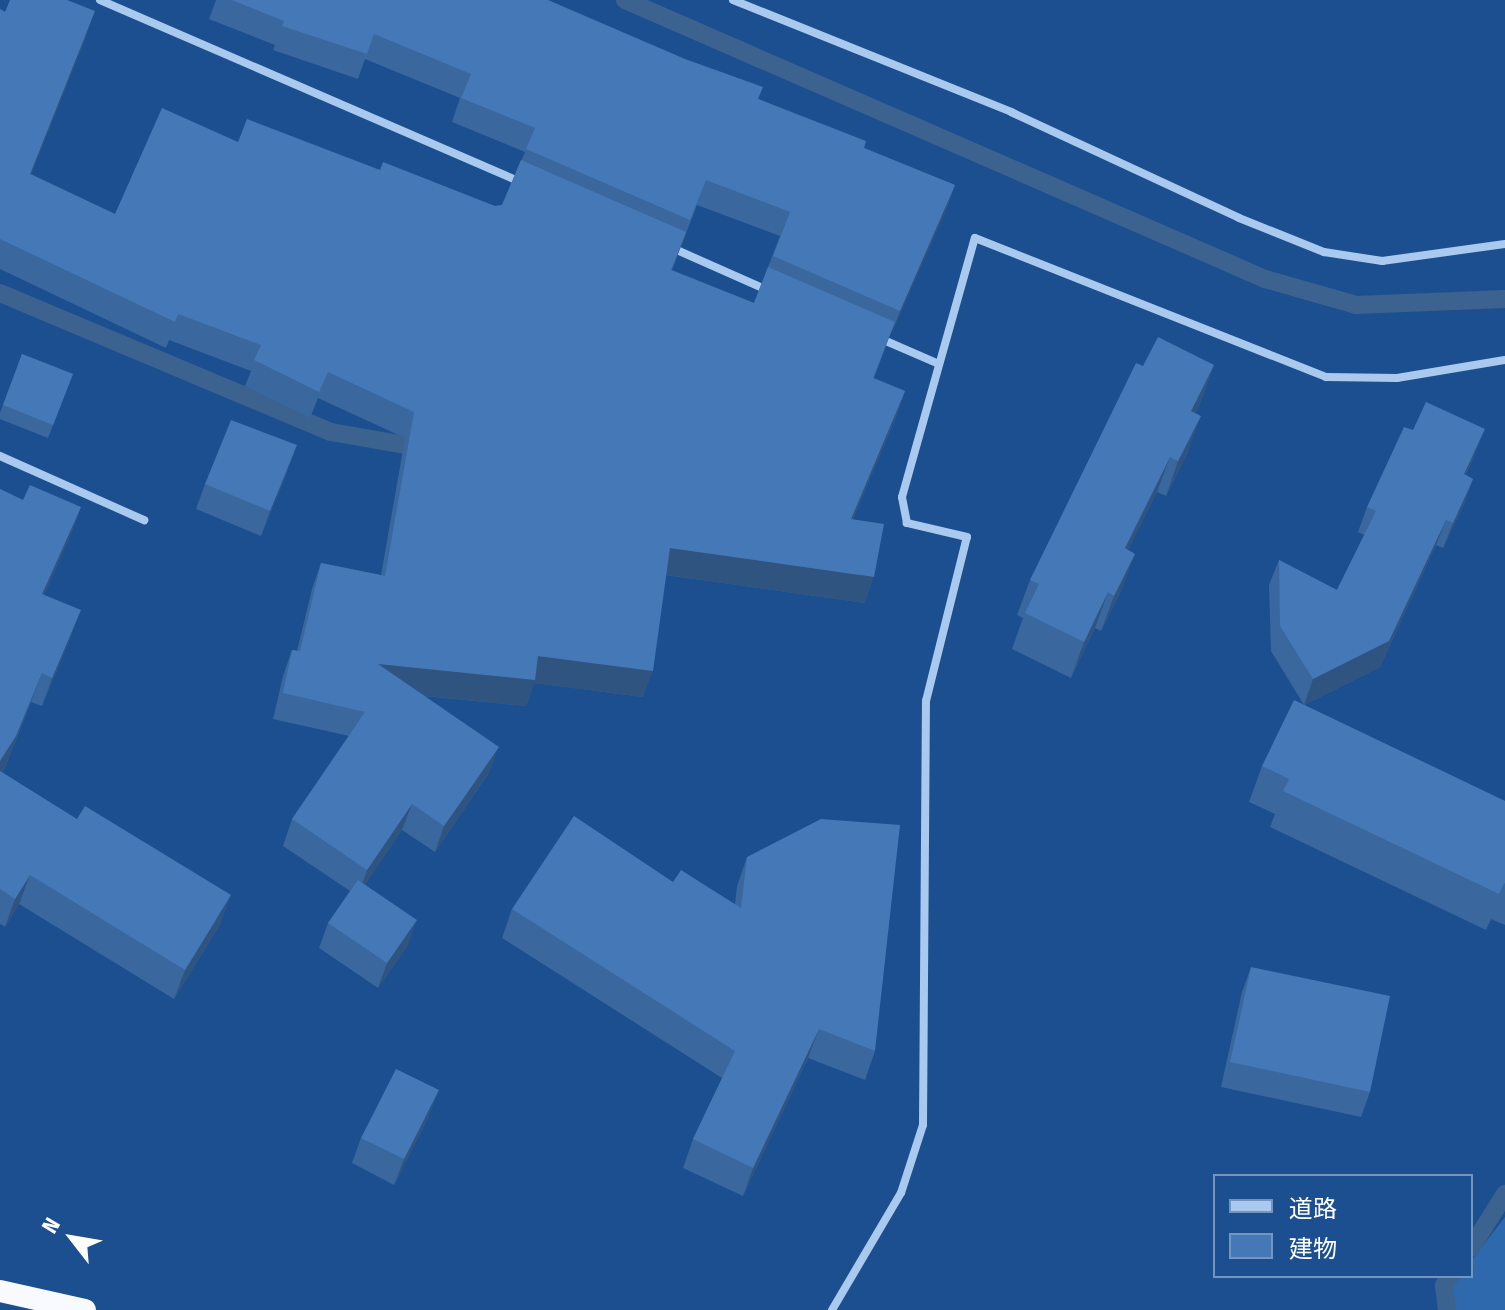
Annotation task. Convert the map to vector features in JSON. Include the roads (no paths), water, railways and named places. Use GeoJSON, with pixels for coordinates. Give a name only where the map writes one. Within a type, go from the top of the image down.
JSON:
{"type":"FeatureCollection","features":[{"type":"Feature","properties":{"kind":"highway"},"geometry":{"type":"LineString","coordinates":[[0,1291],[85,1310]]}},
{"type":"Feature","properties":{"kind":"street"},"geometry":{"type":"LineString","coordinates":[[100,0],[530,187]]}},
{"type":"Feature","properties":{"kind":"street"},"geometry":{"type":"LineString","coordinates":[[733,0],[1011,112],[1239,218],[1324,252],[1382,261],[1505,244]]}},
{"type":"Feature","properties":{"kind":"street"},"geometry":{"type":"LineString","coordinates":[[832,1310],[901,1193],[923,1125],[926,701],[967,537],[907,523],[902,497],[975,238],[1326,377],[1397,378],[1505,360]]}},
{"type":"Feature","properties":{"kind":"street"},"geometry":{"type":"LineString","coordinates":[[658,242],[785,297]]}},
{"type":"Feature","properties":{"kind":"street"},"geometry":{"type":"LineString","coordinates":[[869,334],[939,364]]}},
{"type":"Feature","properties":{"kind":"street"},"geometry":{"type":"LineString","coordinates":[[0,456],[144,520]]}},
{"type":"Feature","properties":{"kind":"waterway"},"geometry":{"type":"LineString","coordinates":[[625,0],[1265,279],[1356,305],[1505,299]]}},
{"type":"Feature","properties":{"kind":"waterway"},"geometry":{"type":"LineString","coordinates":[[0,293],[331,432],[428,449]]}},
{"type":"Feature","properties":{"kind":"waterway"},"geometry":{"type":"LineString","coordinates":[[1473,1245],[1505,1194]]}},
{"type":"Feature","properties":{"kind":"waterway"},"geometry":{"type":"LineString","coordinates":[[1447,1310],[1444,1285],[1449,1278]]}}]}
